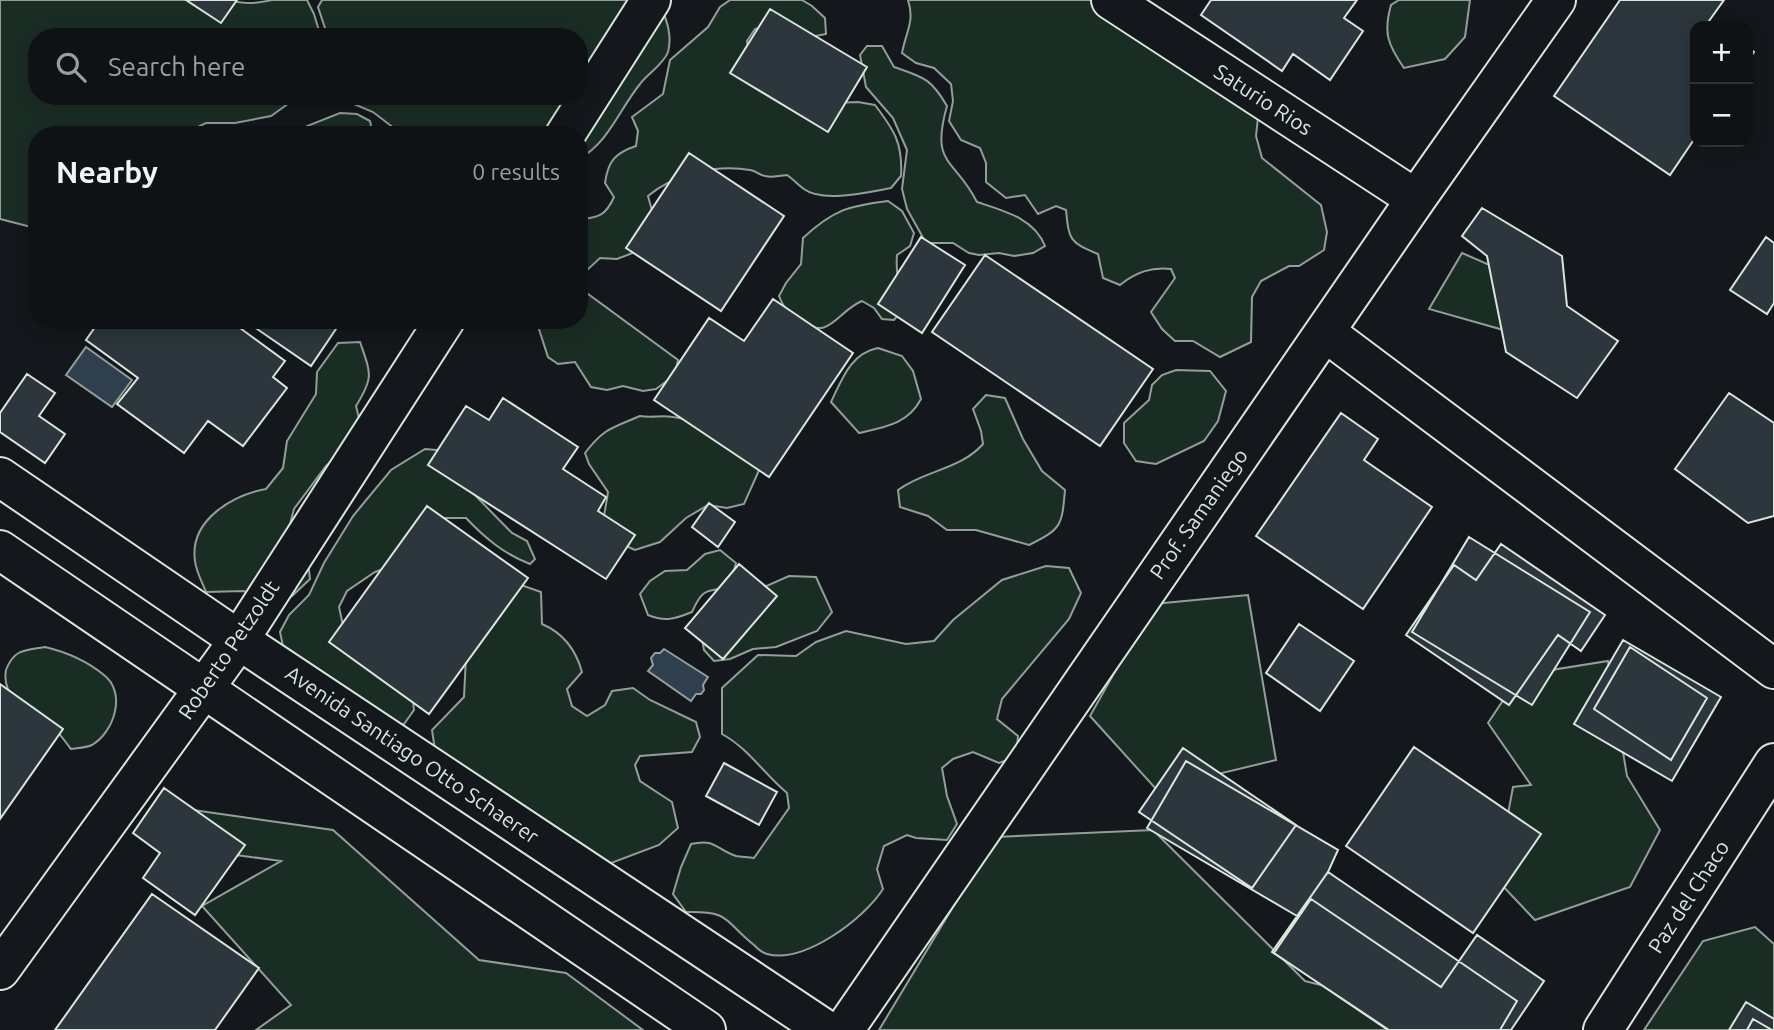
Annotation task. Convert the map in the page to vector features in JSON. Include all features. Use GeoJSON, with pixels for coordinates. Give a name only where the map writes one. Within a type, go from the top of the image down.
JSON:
{"type":"FeatureCollection","features":[{"type":"Feature","properties":{"kind":"street"},"geometry":{"type":"LineString","coordinates":[[588,99],[652,0]]}},
{"type":"Feature","properties":{"kind":"street","name":"Saturio Rios"},"geometry":{"type":"LineString","coordinates":[[1111,0],[1416,199]]}},
{"type":"Feature","properties":{"kind":"street","name":"Prof. Samaniego"},"geometry":{"type":"LineString","coordinates":[[844,1030],[1556,0]]}},
{"type":"Feature","properties":{"kind":"street"},"geometry":{"type":"LineString","coordinates":[[571,126],[584,105]]}},
{"type":"Feature","properties":{"kind":"street","name":"Roberto Petzoldt"},"geometry":{"type":"LineString","coordinates":[[0,970],[239,640],[439,329]]}},
{"type":"Feature","properties":{"kind":"street"},"geometry":{"type":"LineString","coordinates":[[1325,332],[1774,669]]}},
{"type":"Feature","properties":{"kind":"street","name":"Avenida Santiago Otto Schaerer"},"geometry":{"type":"LineString","coordinates":[[0,477],[239,640],[826,1030]]}},
{"type":"Feature","properties":{"kind":"street"},"geometry":{"type":"LineString","coordinates":[[0,550],[706,1030]]}},
{"type":"Feature","properties":{"kind":"street","name":"Paz del Chaco"},"geometry":{"type":"LineString","coordinates":[[1603,1030],[1774,763]]}},
{"type":"Feature","properties":{"kind":"green space"},"geometry":{"type":"Polygon","coordinates":[[[0,0],[227,0],[250,3],[307,0],[318,28],[28,28],[28,105],[286,105],[271,116],[235,123],[206,123],[200,126],[28,126],[28,226],[0,219],[0,0]]]}},
{"type":"Feature","properties":{"kind":"green space"},"geometry":{"type":"Polygon","coordinates":[[[322,0],[659,0],[670,38],[666,56],[640,84],[606,135],[588,153],[588,126],[391,126],[373,112],[356,105],[588,105],[588,28],[325,28],[318,7],[322,0]]]}},
{"type":"Feature","properties":{"kind":"green space"},"geometry":{"type":"Polygon","coordinates":[[[730,0],[802,0],[825,18],[826,34],[811,37],[771,24],[755,29],[747,41],[751,70],[832,103],[858,102],[875,105],[899,146],[901,176],[891,188],[834,196],[812,193],[787,175],[768,177],[737,168],[696,172],[658,188],[648,196],[656,225],[643,249],[617,259],[600,258],[588,269],[588,218],[605,212],[614,197],[605,183],[606,175],[614,159],[636,146],[638,131],[632,117],[663,94],[670,60],[708,27],[720,7],[730,0]]]}},
{"type":"Feature","properties":{"kind":"green space"},"geometry":{"type":"Polygon","coordinates":[[[908,0],[1118,0],[1258,118],[1256,136],[1262,158],[1321,205],[1327,232],[1324,250],[1299,266],[1289,266],[1261,281],[1252,297],[1251,342],[1220,357],[1193,341],[1175,341],[1162,329],[1151,312],[1175,278],[1171,269],[1144,271],[1120,285],[1103,278],[1098,254],[1072,239],[1066,210],[1056,206],[1038,214],[1025,195],[1006,198],[986,182],[986,163],[980,148],[961,140],[949,121],[953,101],[951,84],[934,68],[916,63],[902,53],[910,21],[908,0]]]}},
{"type":"Feature","properties":{"kind":"green space"},"geometry":{"type":"Polygon","coordinates":[[[1399,0],[1470,0],[1465,37],[1445,59],[1404,68],[1394,52],[1387,31],[1391,5],[1399,0]]]}},
{"type":"Feature","properties":{"kind":"green space"},"geometry":{"type":"Polygon","coordinates":[[[867,46],[882,46],[894,67],[919,76],[931,84],[947,106],[941,140],[947,160],[977,202],[1026,222],[1040,236],[1045,246],[1033,253],[1014,256],[999,253],[979,255],[969,253],[953,243],[926,243],[907,209],[902,189],[907,150],[893,118],[866,87],[860,55],[867,46]]]}},
{"type":"Feature","properties":{"kind":"green space"},"geometry":{"type":"Polygon","coordinates":[[[340,113],[357,114],[370,121],[371,126],[307,126],[340,113]]]}},
{"type":"Feature","properties":{"kind":"green space"},"geometry":{"type":"Polygon","coordinates":[[[888,201],[902,211],[914,233],[910,246],[897,255],[902,310],[894,320],[882,319],[874,308],[862,301],[826,327],[810,327],[793,316],[779,296],[801,264],[803,238],[823,221],[842,211],[888,201]]]}},
{"type":"Feature","properties":{"kind":"green space"},"geometry":{"type":"Polygon","coordinates":[[[1462,253],[1533,284],[1507,331],[1429,309],[1462,253]]]}},
{"type":"Feature","properties":{"kind":"green space"},"geometry":{"type":"Polygon","coordinates":[[[588,294],[678,360],[675,375],[656,389],[643,391],[623,386],[607,390],[591,387],[575,362],[558,364],[548,357],[539,329],[588,329],[588,294]]]}},
{"type":"Feature","properties":{"kind":"green space"},"geometry":{"type":"Polygon","coordinates":[[[360,342],[369,375],[366,388],[356,406],[360,422],[340,454],[326,466],[294,509],[288,532],[307,553],[310,579],[292,596],[260,603],[244,591],[206,592],[195,561],[195,546],[199,533],[206,522],[227,504],[266,489],[283,468],[287,441],[316,394],[317,372],[338,343],[360,342]]]}},
{"type":"Feature","properties":{"kind":"green space"},"geometry":{"type":"Polygon","coordinates":[[[878,348],[902,356],[913,371],[921,399],[903,419],[859,433],[831,402],[854,361],[878,348]]]}},
{"type":"Feature","properties":{"kind":"green space"},"geometry":{"type":"Polygon","coordinates":[[[1176,370],[1210,371],[1226,391],[1218,421],[1204,441],[1156,464],[1136,461],[1124,443],[1124,423],[1149,400],[1152,385],[1162,375],[1176,370]]]}},
{"type":"Feature","properties":{"kind":"green space"},"geometry":{"type":"Polygon","coordinates":[[[986,395],[1005,398],[1023,439],[1042,471],[1065,490],[1063,511],[1058,525],[1048,535],[1029,545],[976,530],[947,530],[928,516],[900,507],[898,490],[919,478],[953,465],[974,453],[983,444],[973,409],[986,395]]]}},
{"type":"Feature","properties":{"kind":"green space"},"geometry":{"type":"Polygon","coordinates":[[[640,416],[673,417],[695,423],[760,468],[744,504],[727,508],[708,505],[686,518],[660,542],[635,550],[607,535],[603,524],[608,492],[589,464],[585,453],[603,433],[640,416]]]}},
{"type":"Feature","properties":{"kind":"green space"},"geometry":{"type":"Polygon","coordinates":[[[425,449],[448,451],[466,486],[512,533],[527,541],[535,559],[530,564],[503,550],[466,518],[441,518],[406,561],[375,572],[347,591],[339,607],[344,630],[412,692],[414,710],[404,724],[384,730],[284,651],[280,632],[289,615],[309,595],[324,563],[353,516],[391,470],[425,449]]]}},
{"type":"Feature","properties":{"kind":"green space"},"geometry":{"type":"Polygon","coordinates":[[[720,550],[736,563],[732,578],[724,589],[704,594],[692,612],[670,619],[648,615],[640,594],[650,581],[665,571],[687,570],[705,554],[720,550]]]}},
{"type":"Feature","properties":{"kind":"green space"},"geometry":{"type":"Polygon","coordinates":[[[1046,566],[1069,568],[1081,593],[1069,619],[1002,699],[997,719],[1018,736],[1016,757],[999,763],[973,752],[953,759],[942,768],[947,796],[957,824],[947,840],[907,835],[884,846],[877,869],[883,889],[874,901],[832,936],[798,952],[782,955],[765,953],[719,915],[686,912],[673,894],[691,844],[711,844],[736,856],[754,858],[789,808],[787,793],[748,754],[722,734],[722,688],[758,655],[796,656],[816,642],[846,631],[906,644],[934,641],[953,620],[1002,580],[1046,566]]]}},
{"type":"Feature","properties":{"kind":"green space"},"geometry":{"type":"Polygon","coordinates":[[[789,576],[816,577],[832,612],[817,631],[776,647],[753,649],[730,659],[714,661],[704,650],[701,633],[764,587],[789,576]]]}},
{"type":"Feature","properties":{"kind":"green space"},"geometry":{"type":"Polygon","coordinates":[[[518,584],[541,592],[542,624],[562,637],[576,656],[582,672],[567,689],[572,706],[587,716],[605,705],[612,691],[633,688],[650,700],[696,722],[700,737],[692,752],[640,756],[635,765],[640,781],[672,802],[678,828],[659,845],[606,865],[563,841],[510,796],[435,750],[432,730],[464,697],[466,657],[518,584]]]}},
{"type":"Feature","properties":{"kind":"green space"},"geometry":{"type":"Polygon","coordinates":[[[1248,595],[1276,760],[1156,789],[1090,716],[1153,604],[1248,595]]]}},
{"type":"Feature","properties":{"kind":"green space"},"geometry":{"type":"Polygon","coordinates":[[[45,647],[83,661],[111,683],[116,702],[112,722],[92,745],[71,749],[59,734],[22,707],[9,691],[6,670],[13,658],[26,650],[45,647]]]}},
{"type":"Feature","properties":{"kind":"green space"},"geometry":{"type":"Polygon","coordinates":[[[1608,661],[1627,776],[1660,830],[1630,887],[1535,920],[1496,879],[1513,787],[1531,785],[1488,723],[1520,675],[1608,661]]]}},
{"type":"Feature","properties":{"kind":"green space"},"geometry":{"type":"Polygon","coordinates":[[[186,809],[333,830],[479,960],[566,973],[643,1030],[256,1030],[291,1005],[202,906],[281,861],[199,850],[186,809]]]}},
{"type":"Feature","properties":{"kind":"green space"},"geometry":{"type":"Polygon","coordinates":[[[1153,830],[1305,981],[1430,1012],[1441,1030],[879,1030],[995,837],[1153,830]]]}},
{"type":"Feature","properties":{"kind":"green space"},"geometry":{"type":"Polygon","coordinates":[[[1755,927],[1774,944],[1774,1030],[1644,1030],[1703,941],[1755,927]]]}},
{"type":"Feature","properties":{"kind":"water"},"geometry":{"type":"Polygon","coordinates":[[[86,347],[132,380],[112,407],[66,375],[86,347]]]}},
{"type":"Feature","properties":{"kind":"water"},"geometry":{"type":"Polygon","coordinates":[[[664,649],[708,677],[703,685],[704,690],[701,694],[696,694],[691,701],[648,671],[653,665],[651,658],[664,649]]]}},
{"type":"Feature","properties":{"kind":"building"},"geometry":{"type":"Polygon","coordinates":[[[186,0],[237,0],[221,23],[186,0]]]}},
{"type":"Feature","properties":{"kind":"building"},"geometry":{"type":"Polygon","coordinates":[[[1211,0],[1357,0],[1344,18],[1363,31],[1330,80],[1293,54],[1282,71],[1201,15],[1211,0]]]}},
{"type":"Feature","properties":{"kind":"building"},"geometry":{"type":"Polygon","coordinates":[[[1620,0],[1724,0],[1709,21],[1690,21],[1690,145],[1670,175],[1554,96],[1620,0]]]}},
{"type":"Feature","properties":{"kind":"building"},"geometry":{"type":"Polygon","coordinates":[[[770,9],[867,67],[828,132],[730,73],[770,9]]]}},
{"type":"Feature","properties":{"kind":"building"},"geometry":{"type":"Polygon","coordinates":[[[689,153],[784,216],[721,311],[626,248],[689,153]]]}},
{"type":"Feature","properties":{"kind":"building"},"geometry":{"type":"Polygon","coordinates":[[[1482,208],[1562,256],[1567,306],[1618,341],[1577,398],[1506,352],[1487,256],[1462,236],[1482,208]]]}},
{"type":"Feature","properties":{"kind":"building"},"geometry":{"type":"Polygon","coordinates":[[[921,237],[965,265],[922,333],[878,304],[921,237]]]}},
{"type":"Feature","properties":{"kind":"building"},"geometry":{"type":"Polygon","coordinates":[[[1766,237],[1774,243],[1774,303],[1767,314],[1730,290],[1766,237]]]}},
{"type":"Feature","properties":{"kind":"building"},"geometry":{"type":"Polygon","coordinates":[[[985,255],[1153,369],[1100,446],[932,332],[985,255]]]}},
{"type":"Feature","properties":{"kind":"building"},"geometry":{"type":"Polygon","coordinates":[[[773,299],[853,353],[769,477],[654,400],[709,318],[744,341],[773,299]]]}},
{"type":"Feature","properties":{"kind":"building"},"geometry":{"type":"Polygon","coordinates":[[[94,329],[241,329],[285,361],[273,377],[287,388],[243,446],[208,421],[184,453],[117,404],[138,378],[86,340],[94,329]]]}},
{"type":"Feature","properties":{"kind":"building"},"geometry":{"type":"Polygon","coordinates":[[[257,329],[336,329],[311,366],[257,329]]]}},
{"type":"Feature","properties":{"kind":"building"},"geometry":{"type":"Polygon","coordinates":[[[27,374],[55,393],[39,416],[65,434],[45,463],[0,432],[0,413],[27,374]]]}},
{"type":"Feature","properties":{"kind":"building"},"geometry":{"type":"Polygon","coordinates":[[[1729,393],[1774,423],[1774,516],[1748,523],[1675,469],[1729,393]]]}},
{"type":"Feature","properties":{"kind":"building"},"geometry":{"type":"Polygon","coordinates":[[[503,398],[578,447],[563,469],[606,497],[598,511],[635,535],[606,579],[428,465],[466,406],[489,420],[503,398]]]}},
{"type":"Feature","properties":{"kind":"building"},"geometry":{"type":"Polygon","coordinates":[[[1341,413],[1378,439],[1364,460],[1432,507],[1363,609],[1256,536],[1341,413]]]}},
{"type":"Feature","properties":{"kind":"building"},"geometry":{"type":"Polygon","coordinates":[[[709,503],[735,522],[718,547],[692,527],[709,503]]]}},
{"type":"Feature","properties":{"kind":"building"},"geometry":{"type":"Polygon","coordinates":[[[427,506],[528,578],[429,714],[329,642],[427,506]]]}},
{"type":"Feature","properties":{"kind":"building"},"geometry":{"type":"Polygon","coordinates":[[[1469,537],[1590,612],[1532,705],[1412,632],[1469,537]]]}},
{"type":"Feature","properties":{"kind":"building"},"geometry":{"type":"Polygon","coordinates":[[[1501,544],[1605,615],[1581,651],[1558,635],[1509,705],[1406,635],[1454,565],[1476,580],[1501,544]]]}},
{"type":"Feature","properties":{"kind":"building"},"geometry":{"type":"Polygon","coordinates":[[[739,564],[777,596],[723,659],[685,628],[739,564]]]}},
{"type":"Feature","properties":{"kind":"building"},"geometry":{"type":"Polygon","coordinates":[[[1299,624],[1354,661],[1320,711],[1266,673],[1299,624]]]}},
{"type":"Feature","properties":{"kind":"building"},"geometry":{"type":"Polygon","coordinates":[[[1623,640],[1721,697],[1672,781],[1574,724],[1623,640]]]}},
{"type":"Feature","properties":{"kind":"building"},"geometry":{"type":"Polygon","coordinates":[[[1630,647],[1707,698],[1671,760],[1594,709],[1630,647]]]}},
{"type":"Feature","properties":{"kind":"building"},"geometry":{"type":"Polygon","coordinates":[[[0,684],[63,729],[0,819],[0,684]]]}},
{"type":"Feature","properties":{"kind":"building"},"geometry":{"type":"Polygon","coordinates":[[[1414,747],[1541,834],[1473,933],[1346,846],[1414,747]]]}},
{"type":"Feature","properties":{"kind":"building"},"geometry":{"type":"Polygon","coordinates":[[[1183,748],[1296,825],[1252,888],[1139,812],[1183,748]]]}},
{"type":"Feature","properties":{"kind":"building"},"geometry":{"type":"Polygon","coordinates":[[[1186,761],[1338,850],[1328,872],[1297,916],[1147,828],[1186,761]]]}},
{"type":"Feature","properties":{"kind":"building"},"geometry":{"type":"Polygon","coordinates":[[[724,763],[777,792],[759,825],[706,796],[724,763]]]}},
{"type":"Feature","properties":{"kind":"building"},"geometry":{"type":"Polygon","coordinates":[[[164,788],[245,845],[195,915],[143,878],[160,853],[133,833],[164,788]]]}},
{"type":"Feature","properties":{"kind":"building"},"geometry":{"type":"Polygon","coordinates":[[[1328,872],[1517,1001],[1500,1030],[1389,1030],[1272,952],[1328,872]]]}},
{"type":"Feature","properties":{"kind":"building"},"geometry":{"type":"Polygon","coordinates":[[[152,894],[259,968],[215,1030],[55,1030],[152,894]]]}},
{"type":"Feature","properties":{"kind":"building"},"geometry":{"type":"Polygon","coordinates":[[[1311,899],[1441,987],[1477,935],[1544,981],[1511,1030],[1388,1030],[1274,953],[1311,899]]]}},
{"type":"Feature","properties":{"kind":"building"},"geometry":{"type":"Polygon","coordinates":[[[1746,1002],[1774,1019],[1774,1030],[1729,1030],[1746,1002]]]}},
{"type":"Feature","properties":{"kind":"building"},"geometry":{"type":"Polygon","coordinates":[[[1753,1019],[1772,1030],[1747,1030],[1753,1019]]]}}]}
